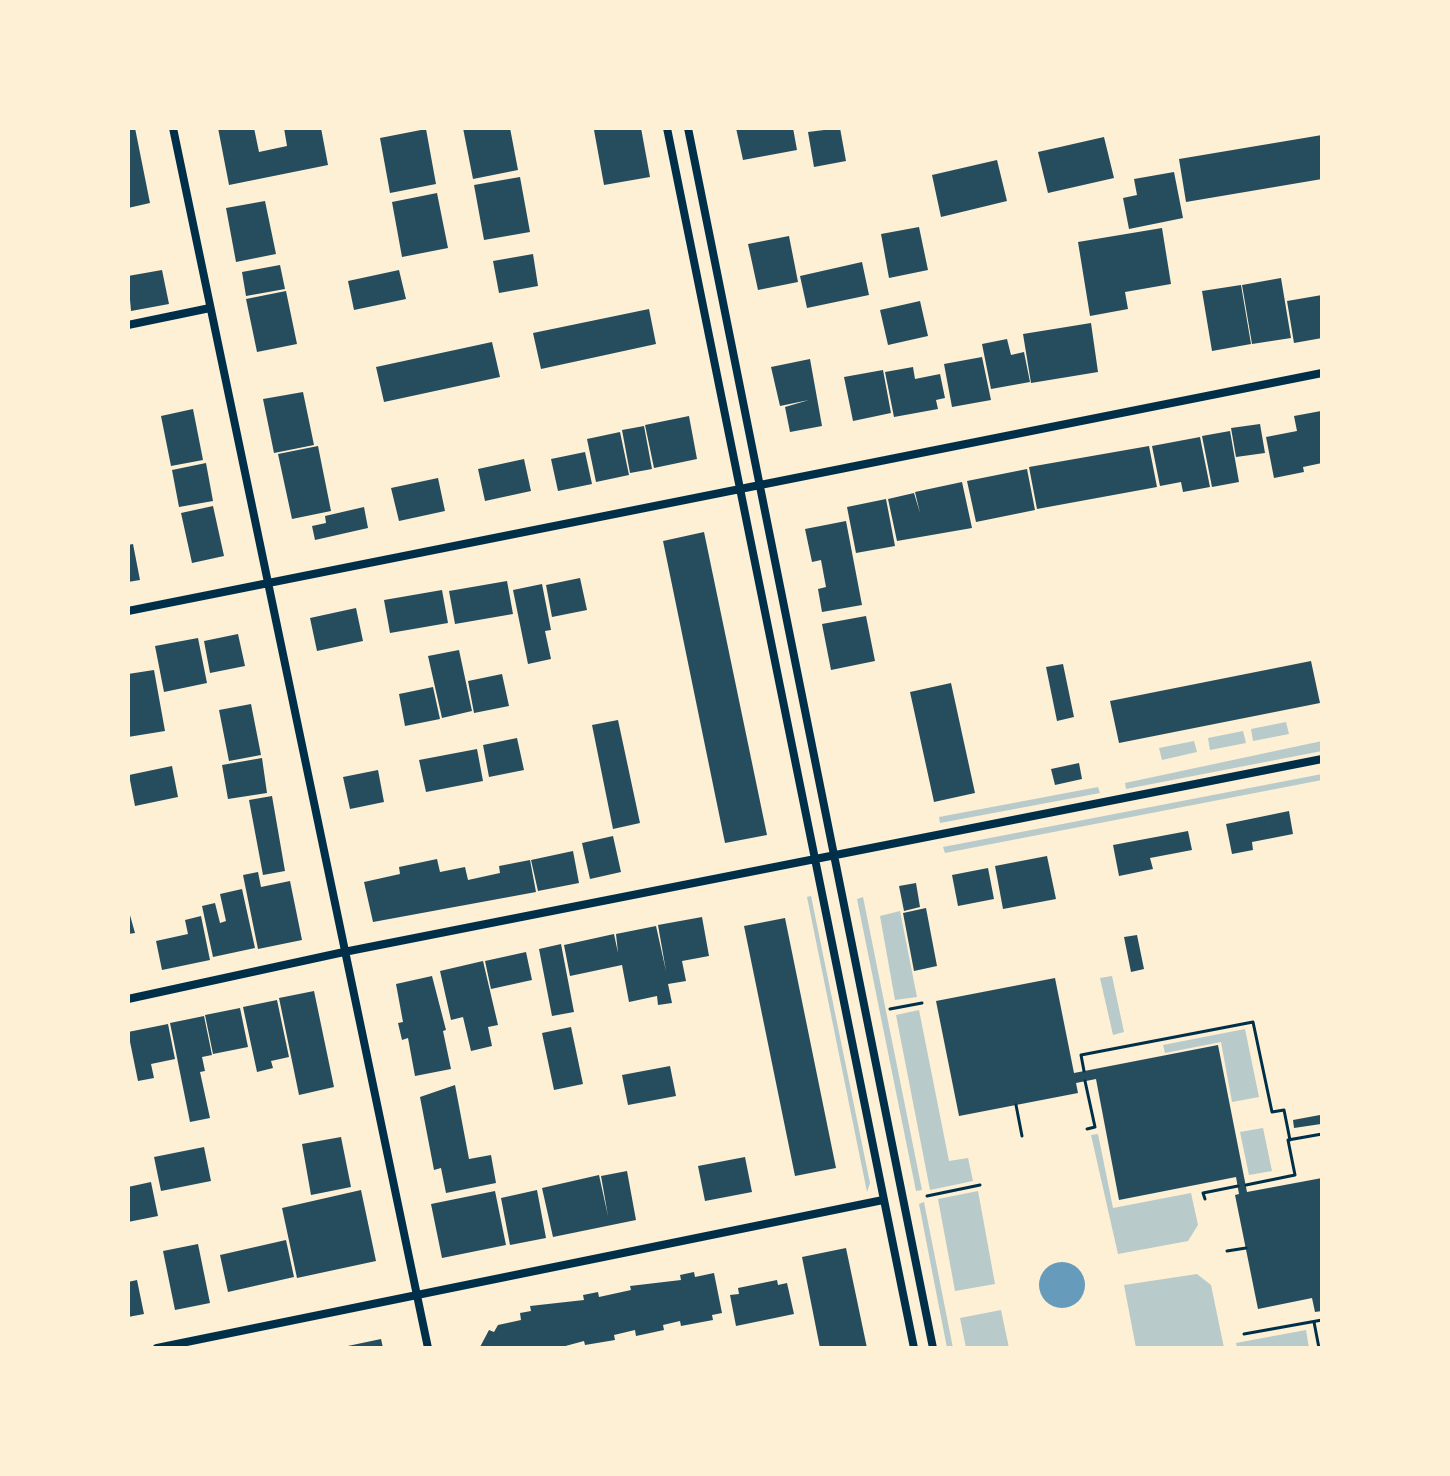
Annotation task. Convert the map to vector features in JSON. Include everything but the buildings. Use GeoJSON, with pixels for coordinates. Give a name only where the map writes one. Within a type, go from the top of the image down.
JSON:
{"type":"FeatureCollection","features":[{"type":"Feature","properties":{"kind":"street"},"geometry":{"type":"LineString","coordinates":[[173,128],[428,1348]]}},
{"type":"Feature","properties":{"kind":"street"},"geometry":{"type":"LineString","coordinates":[[667,128],[914,1348]]}},
{"type":"Feature","properties":{"kind":"street"},"geometry":{"type":"LineString","coordinates":[[688,128],[757,486],[933,1348]]}},
{"type":"Feature","properties":{"kind":"street"},"geometry":{"type":"LineString","coordinates":[[128,325],[210,308]]}},
{"type":"Feature","properties":{"kind":"street"},"geometry":{"type":"LineString","coordinates":[[128,611],[1322,373]]}},
{"type":"Feature","properties":{"kind":"street"},"geometry":{"type":"LineString","coordinates":[[128,999],[344,952],[1322,759]]}},
{"type":"Feature","properties":{"kind":"street"},"geometry":{"type":"LineString","coordinates":[[157,1348],[883,1200]]}},
{"type":"Feature","properties":{"kind":"path"},"geometry":{"type":"LineString","coordinates":[[890,1009],[922,1003]]}},
{"type":"Feature","properties":{"kind":"path"},"geometry":{"type":"LineString","coordinates":[[1084,1071],[1081,1055],[1253,1022],[1272,1112],[1284,1110],[1295,1175],[1246,1185]]}},
{"type":"Feature","properties":{"kind":"path"},"geometry":{"type":"LineString","coordinates":[[1085,1081],[1095,1127],[1087,1129]]}},
{"type":"Feature","properties":{"kind":"path"},"geometry":{"type":"LineString","coordinates":[[1016,1105],[1022,1136]]}},
{"type":"Feature","properties":{"kind":"path"},"geometry":{"type":"LineString","coordinates":[[1290,1140],[1322,1134]]}},
{"type":"Feature","properties":{"kind":"path"},"geometry":{"type":"LineString","coordinates":[[927,1196],[980,1185]]}},
{"type":"Feature","properties":{"kind":"path"},"geometry":{"type":"LineString","coordinates":[[1205,1199],[1203,1193],[1238,1186]]}},
{"type":"Feature","properties":{"kind":"path"},"geometry":{"type":"LineString","coordinates":[[1227,1251],[1246,1248]]}},
{"type":"Feature","properties":{"kind":"path"},"geometry":{"type":"LineString","coordinates":[[1244,1334],[1322,1320]]}},
{"type":"Feature","properties":{"kind":"path"},"geometry":{"type":"LineString","coordinates":[[1314,1322],[1319,1348]]}},
{"type":"Feature","properties":{"kind":"shaded area"},"geometry":{"type":"Polygon","coordinates":[[[1286,722],[1289,734],[1253,741],[1251,729],[1286,722]]]}},
{"type":"Feature","properties":{"kind":"shaded area"},"geometry":{"type":"Polygon","coordinates":[[[1243,731],[1246,743],[1210,750],[1208,738],[1243,731]]]}},
{"type":"Feature","properties":{"kind":"shaded area"},"geometry":{"type":"Polygon","coordinates":[[[1194,741],[1197,752],[1162,760],[1159,748],[1194,741]]]}},
{"type":"Feature","properties":{"kind":"shaded area"},"geometry":{"type":"Polygon","coordinates":[[[1322,741],[1322,751],[1126,789],[1125,783],[1322,741]]]}},
{"type":"Feature","properties":{"kind":"shaded area"},"geometry":{"type":"Polygon","coordinates":[[[1322,774],[1322,780],[945,853],[943,847],[1322,774]]]}},
{"type":"Feature","properties":{"kind":"shaded area"},"geometry":{"type":"Polygon","coordinates":[[[1098,787],[1100,793],[940,823],[939,817],[1098,787]]]}},
{"type":"Feature","properties":{"kind":"shaded area"},"geometry":{"type":"Polygon","coordinates":[[[811,896],[870,1183],[867,1192],[807,897],[811,896]]]}},
{"type":"Feature","properties":{"kind":"shaded area"},"geometry":{"type":"Polygon","coordinates":[[[863,897],[922,1190],[916,1191],[857,899],[863,897]]]}},
{"type":"Feature","properties":{"kind":"shaded area"},"geometry":{"type":"Polygon","coordinates":[[[900,911],[917,997],[895,1000],[880,916],[900,911]]]}},
{"type":"Feature","properties":{"kind":"shaded area"},"geometry":{"type":"Polygon","coordinates":[[[1112,976],[1124,1032],[1113,1035],[1100,978],[1112,976]]]}},
{"type":"Feature","properties":{"kind":"shaded area"},"geometry":{"type":"Polygon","coordinates":[[[919,1010],[949,1161],[968,1158],[973,1181],[930,1190],[896,1015],[919,1010]]]}},
{"type":"Feature","properties":{"kind":"shaded area"},"geometry":{"type":"Polygon","coordinates":[[[1245,1029],[1259,1097],[1232,1102],[1221,1042],[1165,1053],[1163,1045],[1245,1029]]]}},
{"type":"Feature","properties":{"kind":"shaded area"},"geometry":{"type":"Polygon","coordinates":[[[1263,1128],[1272,1171],[1249,1175],[1240,1132],[1263,1128]]]}},
{"type":"Feature","properties":{"kind":"shaded area"},"geometry":{"type":"Polygon","coordinates":[[[1098,1134],[1113,1208],[1191,1193],[1198,1225],[1188,1241],[1118,1254],[1091,1135],[1098,1134]]]}},
{"type":"Feature","properties":{"kind":"shaded area"},"geometry":{"type":"Polygon","coordinates":[[[978,1191],[995,1284],[955,1291],[938,1199],[978,1191]]]}},
{"type":"Feature","properties":{"kind":"shaded area"},"geometry":{"type":"Polygon","coordinates":[[[924,1202],[953,1348],[947,1348],[919,1204],[924,1202]]]}},
{"type":"Feature","properties":{"kind":"shaded area"},"geometry":{"type":"Polygon","coordinates":[[[1197,1274],[1211,1285],[1224,1348],[1136,1348],[1124,1285],[1197,1274]]]}},
{"type":"Feature","properties":{"kind":"shaded area"},"geometry":{"type":"Polygon","coordinates":[[[1001,1310],[1009,1348],[966,1348],[960,1318],[1001,1310]]]}},
{"type":"Feature","properties":{"kind":"shaded area"},"geometry":{"type":"Polygon","coordinates":[[[1306,1330],[1309,1348],[1237,1348],[1236,1343],[1306,1330]]]}},
{"type":"Feature","properties":{"kind":"water"},"geometry":{"type":"Polygon","coordinates":[[[1062,1262],[1078,1269],[1085,1285],[1078,1301],[1062,1308],[1046,1301],[1039,1285],[1046,1269],[1062,1262]]]}}]}
